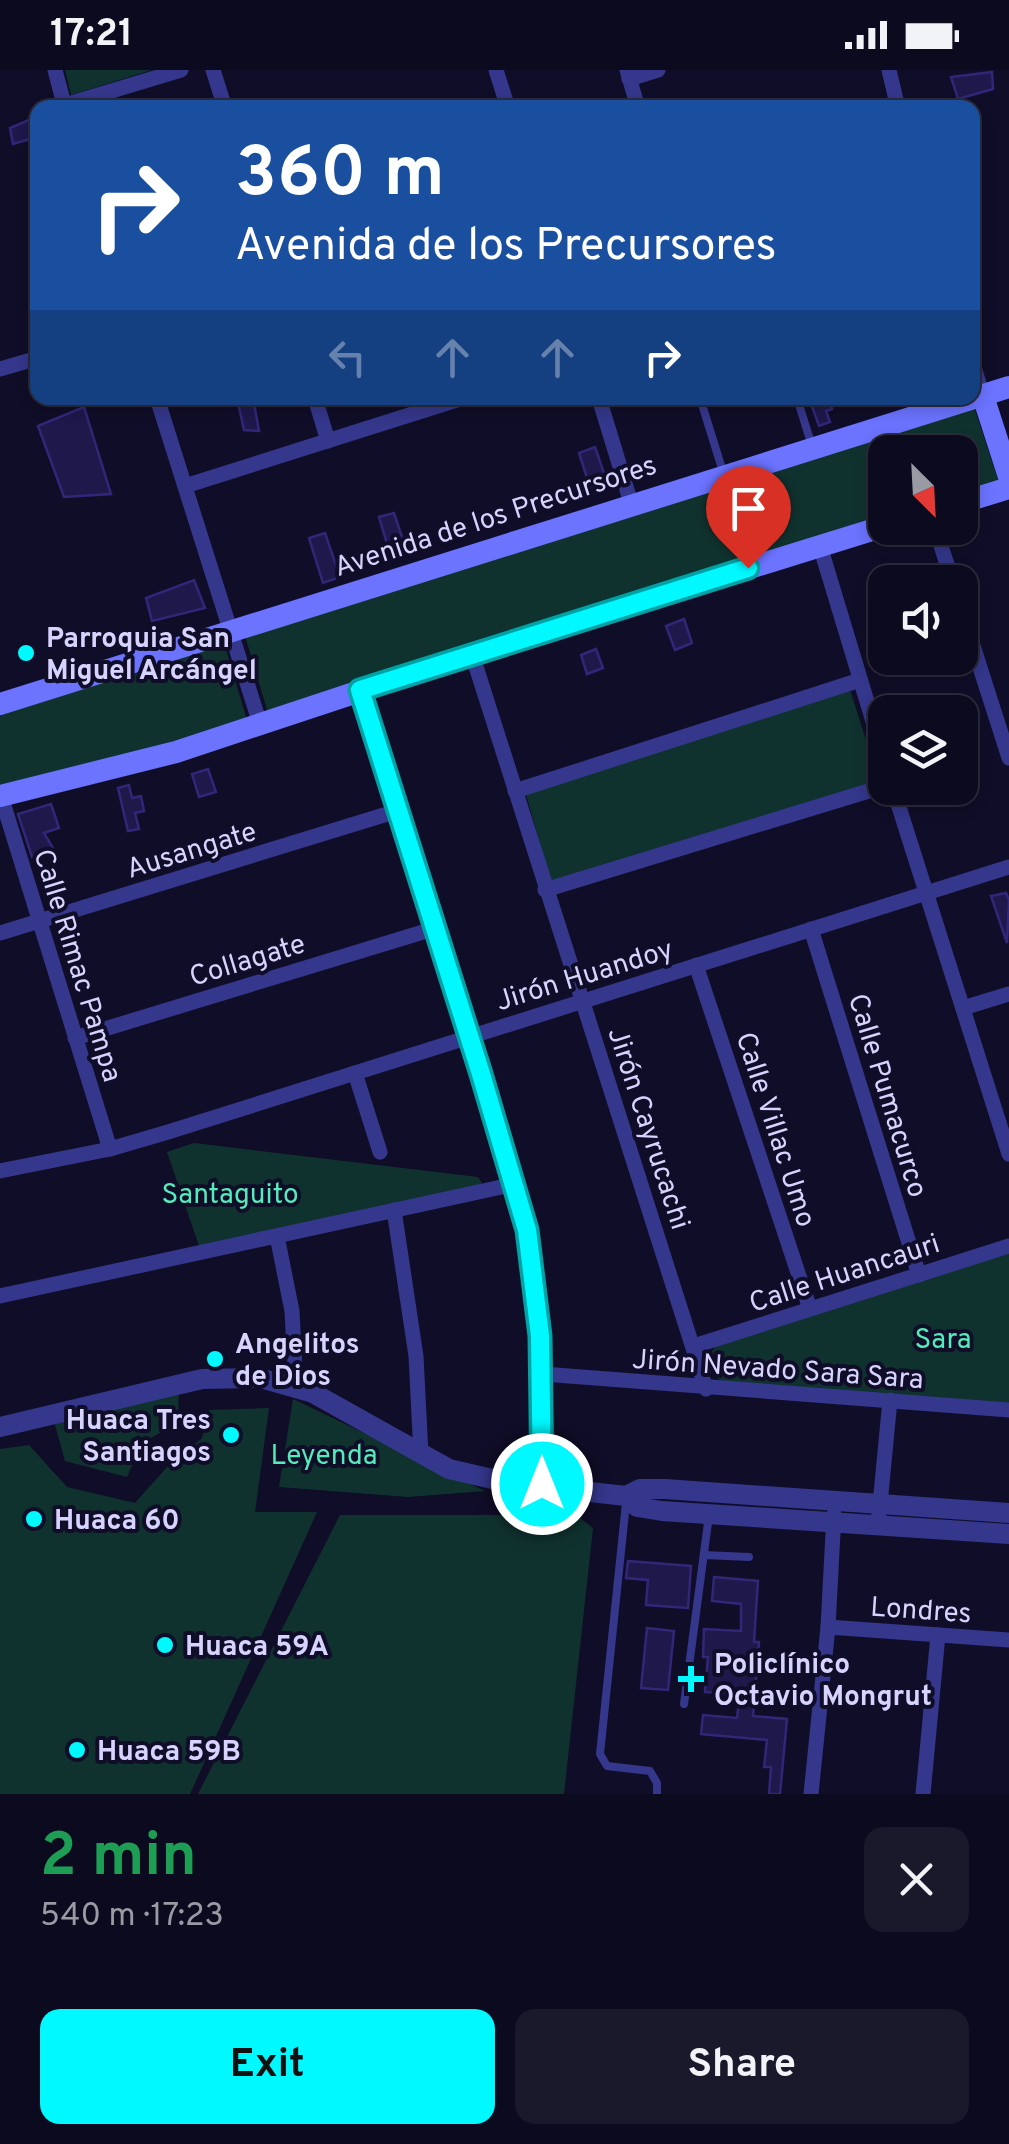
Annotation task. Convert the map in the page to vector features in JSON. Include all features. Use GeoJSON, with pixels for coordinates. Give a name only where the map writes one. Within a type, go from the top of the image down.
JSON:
{"type":"FeatureCollection","features":[{"type":"Feature","properties":{"kind":"main road","name":"Avenida de los Precursores"},"geometry":{"type":"LineString","coordinates":[[980,397],[1009,387]]}},
{"type":"Feature","properties":{"kind":"main road"},"geometry":{"type":"LineString","coordinates":[[983,396],[1009,477]]}},
{"type":"Feature","properties":{"kind":"main road","name":"Avenida de los Precursores"},"geometry":{"type":"LineString","coordinates":[[0,704],[954,405]]}},
{"type":"Feature","properties":{"kind":"main road"},"geometry":{"type":"LineString","coordinates":[[978,497],[1009,488]]}},
{"type":"Feature","properties":{"kind":"main road"},"geometry":{"type":"LineString","coordinates":[[0,796],[125,766],[868,531]]}},
{"type":"Feature","properties":{"kind":"street"},"geometry":{"type":"LineString","coordinates":[[55,70],[63,100]]}},
{"type":"Feature","properties":{"kind":"street"},"geometry":{"type":"LineString","coordinates":[[84,100],[181,70]]}},
{"type":"Feature","properties":{"kind":"street"},"geometry":{"type":"LineString","coordinates":[[213,70],[222,100]]}},
{"type":"Feature","properties":{"kind":"street"},"geometry":{"type":"LineString","coordinates":[[496,70],[505,100]]}},
{"type":"Feature","properties":{"kind":"street"},"geometry":{"type":"LineString","coordinates":[[636,100],[628,74],[658,70]]}},
{"type":"Feature","properties":{"kind":"street"},"geometry":{"type":"LineString","coordinates":[[888,70],[896,100]]}},
{"type":"Feature","properties":{"kind":"street"},"geometry":{"type":"LineString","coordinates":[[0,369],[30,360]]}},
{"type":"Feature","properties":{"kind":"street"},"geometry":{"type":"LineString","coordinates":[[980,386],[983,396]]}},
{"type":"Feature","properties":{"kind":"street"},"geometry":{"type":"LineString","coordinates":[[159,405],[260,724]]}},
{"type":"Feature","properties":{"kind":"street"},"geometry":{"type":"LineString","coordinates":[[317,405],[328,440]]}},
{"type":"Feature","properties":{"kind":"street"},"geometry":{"type":"LineString","coordinates":[[185,486],[440,405]]}},
{"type":"Feature","properties":{"kind":"street"},"geometry":{"type":"LineString","coordinates":[[601,405],[632,503]]}},
{"type":"Feature","properties":{"kind":"street"},"geometry":{"type":"LineString","coordinates":[[820,546],[868,706]]}},
{"type":"Feature","properties":{"kind":"street","name":"Jirón Cayrucachi"},"geometry":{"type":"LineString","coordinates":[[472,654],[706,1389]]}},
{"type":"Feature","properties":{"kind":"street"},"geometry":{"type":"LineString","coordinates":[[978,661],[1009,758]]}},
{"type":"Feature","properties":{"kind":"street"},"geometry":{"type":"LineString","coordinates":[[514,791],[860,680]]}},
{"type":"Feature","properties":{"kind":"street"},"geometry":{"type":"LineString","coordinates":[[360,690],[515,1184],[538,1298],[543,1374],[542,1484]]}},
{"type":"Feature","properties":{"kind":"street"},"geometry":{"type":"LineString","coordinates":[[546,890],[868,791]]}},
{"type":"Feature","properties":{"kind":"street","name":"Calle Rimac Pampa"},"geometry":{"type":"LineString","coordinates":[[0,796],[110,1149]]}},
{"type":"Feature","properties":{"kind":"street"},"geometry":{"type":"LineString","coordinates":[[899,805],[963,1008],[1004,1121],[1009,1154]]}},
{"type":"Feature","properties":{"kind":"street","name":"Ausangate"},"geometry":{"type":"LineString","coordinates":[[0,934],[397,812]]}},
{"type":"Feature","properties":{"kind":"street","name":"Jirón Huandoy"},"geometry":{"type":"LineString","coordinates":[[0,1171],[110,1149],[1009,867]]}},
{"type":"Feature","properties":{"kind":"street","name":"Collagate"},"geometry":{"type":"LineString","coordinates":[[75,1038],[433,929]]}},
{"type":"Feature","properties":{"kind":"street","name":"Calle Pumacurco"},"geometry":{"type":"LineString","coordinates":[[811,930],[919,1275]]}},
{"type":"Feature","properties":{"kind":"street","name":"Calle Villac Umo"},"geometry":{"type":"LineString","coordinates":[[696,966],[810,1309]]}},
{"type":"Feature","properties":{"kind":"street"},"geometry":{"type":"LineString","coordinates":[[963,1008],[1009,994]]}},
{"type":"Feature","properties":{"kind":"street"},"geometry":{"type":"LineString","coordinates":[[354,1073],[380,1152]]}},
{"type":"Feature","properties":{"kind":"street"},"geometry":{"type":"LineString","coordinates":[[0,1296],[515,1184]]}},
{"type":"Feature","properties":{"kind":"street"},"geometry":{"type":"LineString","coordinates":[[394,1210],[414,1340],[421,1454]]}},
{"type":"Feature","properties":{"kind":"street"},"geometry":{"type":"LineString","coordinates":[[278,1236],[292,1310],[296,1386]]}},
{"type":"Feature","properties":{"kind":"street","name":"Calle Huancauri"},"geometry":{"type":"LineString","coordinates":[[694,1346],[1009,1246]]}},
{"type":"Feature","properties":{"kind":"street","name":"Jirón Nevado Sara Sara"},"geometry":{"type":"LineString","coordinates":[[543,1374],[1009,1410]]}},
{"type":"Feature","properties":{"kind":"street"},"geometry":{"type":"LineString","coordinates":[[0,1427],[202,1380],[260,1378],[296,1386],[421,1454],[476,1477],[626,1496],[640,1489],[1009,1513]]}},
{"type":"Feature","properties":{"kind":"street"},"geometry":{"type":"LineString","coordinates":[[878,1525],[890,1400]]}},
{"type":"Feature","properties":{"kind":"street"},"geometry":{"type":"LineString","coordinates":[[626,1496],[637,1508],[1009,1534]]}},
{"type":"Feature","properties":{"kind":"street"},"geometry":{"type":"LineString","coordinates":[[811,1794],[828,1627],[834,1500]]}},
{"type":"Feature","properties":{"kind":"street","name":"Londres"},"geometry":{"type":"LineString","coordinates":[[828,1627],[1009,1640]]}},
{"type":"Feature","properties":{"kind":"street"},"geometry":{"type":"LineString","coordinates":[[923,1794],[938,1635]]}},
{"type":"Feature","properties":{"kind":"lane"},"geometry":{"type":"LineString","coordinates":[[702,405],[724,475]]}},
{"type":"Feature","properties":{"kind":"lane"},"geometry":{"type":"LineString","coordinates":[[799,405],[813,448]]}},
{"type":"Feature","properties":{"kind":"lane"},"geometry":{"type":"LineString","coordinates":[[626,1496],[600,1754],[607,1766],[650,1771],[657,1794]]}},
{"type":"Feature","properties":{"kind":"lane"},"geometry":{"type":"LineString","coordinates":[[684,1704],[709,1514]]}},
{"type":"Feature","properties":{"kind":"lane"},"geometry":{"type":"LineString","coordinates":[[704,1555],[749,1557]]}},
{"type":"Feature","properties":{"kind":"green space"},"geometry":{"type":"Polygon","coordinates":[[[65,70],[152,70],[71,95],[65,70]]]}},
{"type":"Feature","properties":{"kind":"green space"},"geometry":{"type":"Polygon","coordinates":[[[974,407],[999,483],[978,489],[978,435],[885,435],[974,407]]]}},
{"type":"Feature","properties":{"kind":"green space"},"geometry":{"type":"Polygon","coordinates":[[[868,440],[868,524],[268,713],[245,636],[868,440]]]}},
{"type":"Feature","properties":{"kind":"green space"},"geometry":{"type":"Polygon","coordinates":[[[224,643],[247,720],[0,792],[0,711],[224,643]]]}},
{"type":"Feature","properties":{"kind":"green space"},"geometry":{"type":"Polygon","coordinates":[[[850,690],[868,746],[868,787],[551,882],[526,794],[850,690]]]}},
{"type":"Feature","properties":{"kind":"green space","name":"Santaguito"},"geometry":{"type":"Polygon","coordinates":[[[194,1143],[478,1177],[483,1185],[199,1246],[167,1152],[194,1143]]]}},
{"type":"Feature","properties":{"kind":"green space","name":"Sara"},"geometry":{"type":"Polygon","coordinates":[[[1009,1252],[1009,1405],[722,1382],[710,1371],[706,1358],[716,1346],[1009,1252]]]}},
{"type":"Feature","properties":{"kind":"green space"},"geometry":{"type":"Polygon","coordinates":[[[179,1384],[178,1423],[142,1443],[127,1477],[65,1461],[52,1414],[179,1384]]]}},
{"type":"Feature","properties":{"kind":"green space","name":"Leyenda"},"geometry":{"type":"Polygon","coordinates":[[[293,1399],[485,1491],[408,1497],[279,1487],[293,1399]]]}},
{"type":"Feature","properties":{"kind":"green space"},"geometry":{"type":"Polygon","coordinates":[[[269,1408],[255,1512],[317,1512],[190,1794],[0,1794],[0,1449],[29,1445],[67,1487],[135,1503],[167,1467],[202,1438],[209,1410],[269,1408]]]}},
{"type":"Feature","properties":{"kind":"green space"},"geometry":{"type":"Polygon","coordinates":[[[340,1515],[576,1515],[593,1528],[564,1794],[198,1794],[340,1515]]]}},
{"type":"Feature","properties":{"kind":"building"},"geometry":{"type":"Polygon","coordinates":[[[992,72],[993,89],[958,99],[951,77],[992,72]]]}},
{"type":"Feature","properties":{"kind":"building"},"geometry":{"type":"Polygon","coordinates":[[[30,119],[30,139],[13,144],[10,128],[30,119]]]}},
{"type":"Feature","properties":{"kind":"building"},"geometry":{"type":"Polygon","coordinates":[[[239,405],[254,405],[259,431],[244,430],[239,405]]]}},
{"type":"Feature","properties":{"kind":"building"},"geometry":{"type":"Polygon","coordinates":[[[812,405],[831,405],[832,409],[826,411],[830,422],[819,426],[812,405]]]}},
{"type":"Feature","properties":{"kind":"building"},"geometry":{"type":"Polygon","coordinates":[[[84,407],[111,494],[64,497],[38,426],[84,407]]]}},
{"type":"Feature","properties":{"kind":"building"},"geometry":{"type":"Polygon","coordinates":[[[595,447],[609,488],[592,494],[579,453],[595,447]]]}},
{"type":"Feature","properties":{"kind":"building"},"geometry":{"type":"Polygon","coordinates":[[[394,513],[406,549],[390,554],[379,517],[394,513]]]}},
{"type":"Feature","properties":{"kind":"building"},"geometry":{"type":"Polygon","coordinates":[[[325,533],[340,577],[323,583],[309,538],[325,533]]]}},
{"type":"Feature","properties":{"kind":"building"},"geometry":{"type":"Polygon","coordinates":[[[194,580],[205,608],[152,621],[146,598],[194,580]]]}},
{"type":"Feature","properties":{"kind":"building"},"geometry":{"type":"Polygon","coordinates":[[[684,619],[692,643],[675,650],[666,626],[684,619]]]}},
{"type":"Feature","properties":{"kind":"building"},"geometry":{"type":"Polygon","coordinates":[[[596,649],[603,668],[587,674],[581,655],[596,649]]]}},
{"type":"Feature","properties":{"kind":"building"},"geometry":{"type":"Polygon","coordinates":[[[208,769],[216,792],[199,797],[192,774],[208,769]]]}},
{"type":"Feature","properties":{"kind":"building"},"geometry":{"type":"Polygon","coordinates":[[[129,785],[132,798],[141,796],[144,811],[135,813],[139,829],[128,831],[118,788],[129,785]]]}},
{"type":"Feature","properties":{"kind":"building"},"geometry":{"type":"Polygon","coordinates":[[[51,804],[59,828],[44,833],[54,850],[32,857],[18,814],[51,804]]]}},
{"type":"Feature","properties":{"kind":"building"},"geometry":{"type":"Polygon","coordinates":[[[1006,893],[1009,900],[1007,943],[991,896],[1006,893]]]}},
{"type":"Feature","properties":{"kind":"building"},"geometry":{"type":"Polygon","coordinates":[[[628,1561],[691,1566],[688,1608],[646,1605],[648,1580],[626,1578],[628,1561]]]}},
{"type":"Feature","properties":{"kind":"building"},"geometry":{"type":"Polygon","coordinates":[[[714,1577],[758,1581],[754,1642],[759,1642],[753,1716],[787,1719],[780,1794],[769,1794],[771,1767],[764,1767],[767,1740],[701,1734],[703,1715],[737,1718],[740,1694],[705,1692],[708,1657],[703,1657],[704,1629],[741,1631],[741,1604],[712,1601],[714,1577]]]}},
{"type":"Feature","properties":{"kind":"building"},"geometry":{"type":"Polygon","coordinates":[[[647,1628],[674,1631],[668,1690],[641,1688],[647,1628]]]}},
{"type":"Feature","properties":{"kind":"place","name":"Parroquia San Miguel Arcángel"},"geometry":{"type":"Point","coordinates":[26,653]}},
{"type":"Feature","properties":{"kind":"place","name":"Angelitos de Dios"},"geometry":{"type":"Point","coordinates":[215,1359]}},
{"type":"Feature","properties":{"kind":"place","name":"Huaca Tres Santiagos"},"geometry":{"type":"Point","coordinates":[231,1435]}},
{"type":"Feature","properties":{"kind":"place","name":"Huaca 60"},"geometry":{"type":"Point","coordinates":[34,1519]}},
{"type":"Feature","properties":{"kind":"place","name":"Huaca 59A"},"geometry":{"type":"Point","coordinates":[165,1645]}},
{"type":"Feature","properties":{"kind":"place","name":"Policlínico Octavio Mongrut"},"geometry":{"type":"Point","coordinates":[691,1679]}},
{"type":"Feature","properties":{"kind":"place","name":"Huaca 59B"},"geometry":{"type":"Point","coordinates":[77,1750]}},
{"type":"Feature","properties":{"kind":"route"},"geometry":{"type":"LineString","coordinates":[[542,1484],[543,1374],[538,1298],[527,1230],[360,690],[748,568]]}}]}
